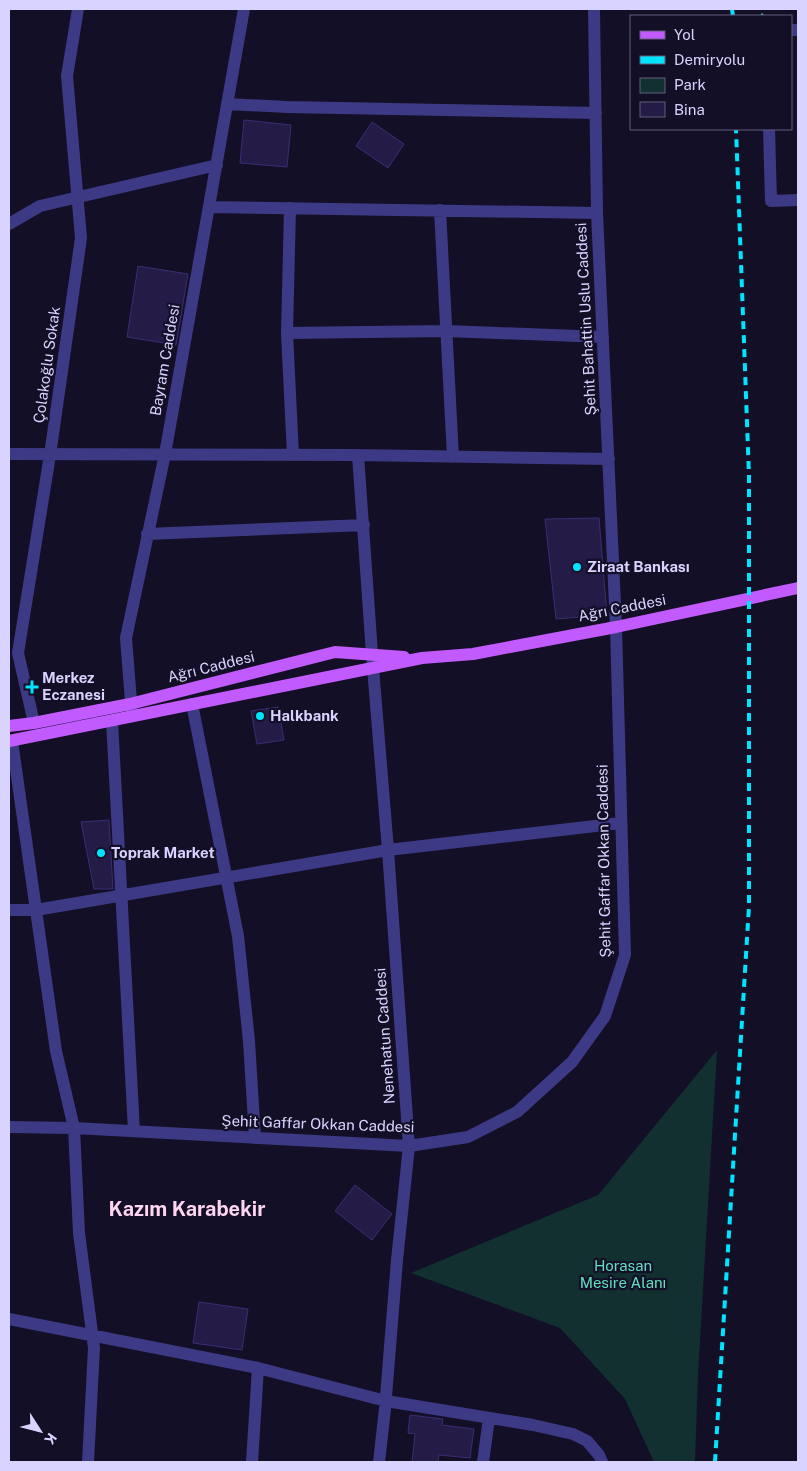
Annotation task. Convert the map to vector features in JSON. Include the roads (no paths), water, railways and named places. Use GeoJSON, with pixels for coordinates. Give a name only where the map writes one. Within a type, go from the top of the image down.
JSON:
{"type":"FeatureCollection","features":[{"type":"Feature","properties":{"kind":"main road","name":"Ağrı Caddesi"},"geometry":{"type":"LineString","coordinates":[[9,726],[192,704],[372,661],[473,654],[616,627],[798,588]]}},
{"type":"Feature","properties":{"kind":"main road","name":"Ağrı Caddesi"},"geometry":{"type":"LineString","coordinates":[[10,741],[112,721],[131,710],[335,652],[372,661]]}},
{"type":"Feature","properties":{"kind":"street","name":"Çolakoğlu Sokak"},"geometry":{"type":"LineString","coordinates":[[34,723],[18,653],[50,455],[81,238],[67,76],[78,9]]}},
{"type":"Feature","properties":{"kind":"street","name":"Bayram Caddesi"},"geometry":{"type":"LineString","coordinates":[[131,710],[126,638],[164,454],[210,207],[244,9]]}},
{"type":"Feature","properties":{"kind":"street","name":"Şehit Bahattin Uslu Caddesi"},"geometry":{"type":"LineString","coordinates":[[594,9],[597,213],[616,627]]}},
{"type":"Feature","properties":{"kind":"street"},"geometry":{"type":"LineString","coordinates":[[228,104],[287,108],[596,113]]}},
{"type":"Feature","properties":{"kind":"street"},"geometry":{"type":"LineString","coordinates":[[769,130],[771,201],[798,200]]}},
{"type":"Feature","properties":{"kind":"street"},"geometry":{"type":"LineString","coordinates":[[9,224],[40,206],[217,165]]}},
{"type":"Feature","properties":{"kind":"street"},"geometry":{"type":"LineString","coordinates":[[210,207],[597,213]]}},
{"type":"Feature","properties":{"kind":"street"},"geometry":{"type":"LineString","coordinates":[[290,208],[288,333],[293,455]]}},
{"type":"Feature","properties":{"kind":"street"},"geometry":{"type":"LineString","coordinates":[[440,210],[453,456]]}},
{"type":"Feature","properties":{"kind":"street"},"geometry":{"type":"LineString","coordinates":[[288,333],[446,331],[603,337]]}},
{"type":"Feature","properties":{"kind":"street"},"geometry":{"type":"LineString","coordinates":[[9,454],[358,455],[609,459]]}},
{"type":"Feature","properties":{"kind":"street","name":"Nenehatun Caddesi"},"geometry":{"type":"LineString","coordinates":[[358,455],[409,1146],[379,1462]]}},
{"type":"Feature","properties":{"kind":"street"},"geometry":{"type":"LineString","coordinates":[[147,534],[364,525]]}},
{"type":"Feature","properties":{"kind":"street","name":"Şehit Gaffar Okkan Caddesi"},"geometry":{"type":"LineString","coordinates":[[9,1127],[74,1128],[409,1146],[468,1137],[517,1112],[572,1062],[605,1016],[624,955],[616,627]]}},
{"type":"Feature","properties":{"kind":"street"},"geometry":{"type":"LineString","coordinates":[[192,704],[238,936],[248,1032],[254,1138]]}},
{"type":"Feature","properties":{"kind":"street"},"geometry":{"type":"LineString","coordinates":[[112,721],[134,1131]]}},
{"type":"Feature","properties":{"kind":"street"},"geometry":{"type":"LineString","coordinates":[[10,741],[56,1051],[74,1128],[79,1233],[94,1348],[88,1462]]}},
{"type":"Feature","properties":{"kind":"street"},"geometry":{"type":"LineString","coordinates":[[9,910],[36,910],[388,850],[621,823]]}},
{"type":"Feature","properties":{"kind":"street"},"geometry":{"type":"LineString","coordinates":[[9,1319],[258,1368],[386,1401],[533,1425],[574,1434],[587,1441],[602,1462]]}},
{"type":"Feature","properties":{"kind":"street"},"geometry":{"type":"LineString","coordinates":[[252,1462],[258,1368]]}},
{"type":"Feature","properties":{"kind":"street"},"geometry":{"type":"LineString","coordinates":[[483,1462],[489,1418]]}},
{"type":"Feature","properties":{"kind":"railway"},"geometry":{"type":"LineString","coordinates":[[732,9],[733,15]]}},
{"type":"Feature","properties":{"kind":"railway"},"geometry":{"type":"LineString","coordinates":[[715,1462],[749,906],[749,476],[736,130]]}},
{"type":"Feature","properties":{"kind":"place","name":"Ziraat Bankası"},"geometry":{"type":"Point","coordinates":[577,567]}},
{"type":"Feature","properties":{"kind":"place","name":"Merkez Eczanesi"},"geometry":{"type":"Point","coordinates":[32,687]}},
{"type":"Feature","properties":{"kind":"place","name":"Halkbank"},"geometry":{"type":"Point","coordinates":[260,716]}},
{"type":"Feature","properties":{"kind":"place","name":"Toprak Market"},"geometry":{"type":"Point","coordinates":[101,853]}},
{"type":"Feature","properties":{"kind":"district","name":"Kazım Karabekir"},"geometry":{"type":"Point","coordinates":[187,1209]}},
{"type":"Feature","properties":{"kind":"park label","name":"Horasan Mesire Alanı"},"geometry":{"type":"Point","coordinates":[623,1274]}}]}
